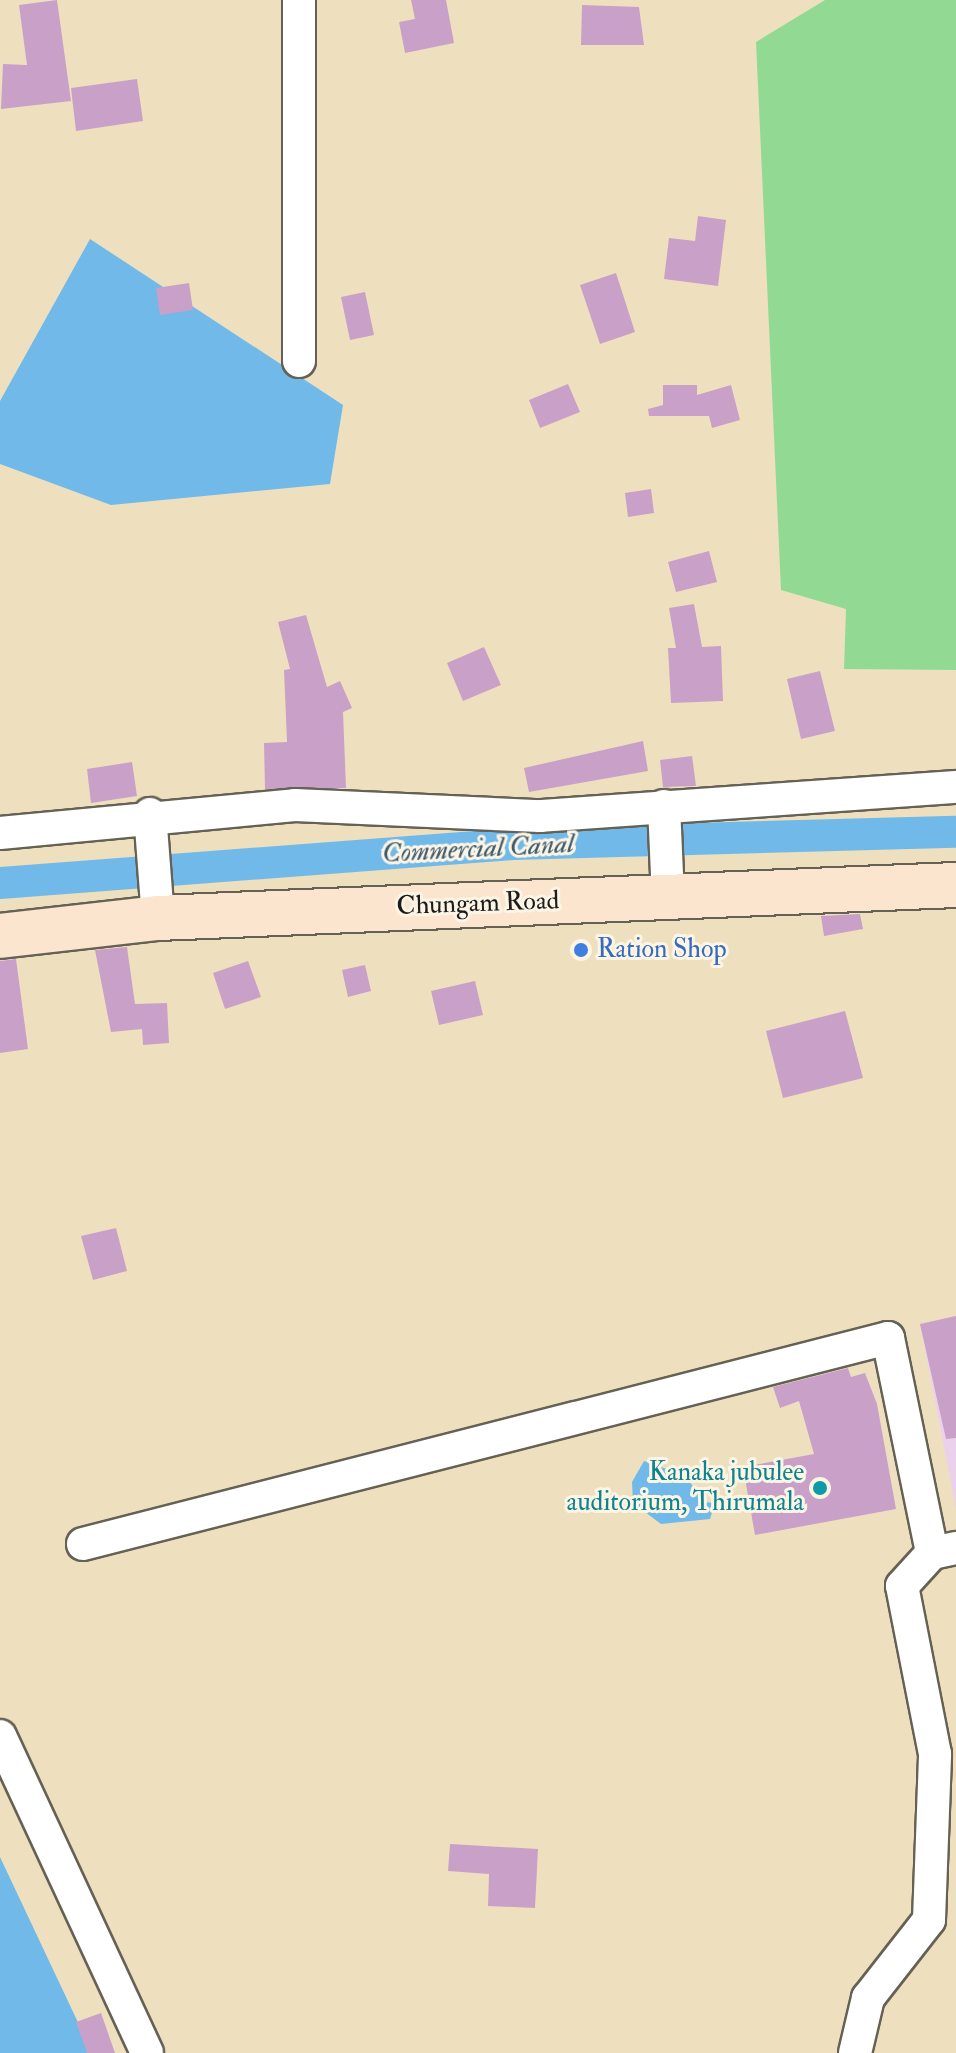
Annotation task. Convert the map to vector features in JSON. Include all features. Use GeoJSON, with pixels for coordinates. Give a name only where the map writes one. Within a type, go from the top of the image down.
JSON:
{"type":"FeatureCollection","features":[{"type":"Feature","properties":{"kind":"main road","name":"Chungam Road"},"geometry":{"type":"LineString","coordinates":[[0,936],[158,918],[956,885]]}},
{"type":"Feature","properties":{"kind":"street"},"geometry":{"type":"LineString","coordinates":[[299,0],[299,361]]}},
{"type":"Feature","properties":{"kind":"street"},"geometry":{"type":"LineString","coordinates":[[0,833],[150,814],[295,805],[540,816],[956,787]]}},
{"type":"Feature","properties":{"kind":"street"},"geometry":{"type":"LineString","coordinates":[[664,806],[668,896]]}},
{"type":"Feature","properties":{"kind":"street"},"geometry":{"type":"LineString","coordinates":[[150,814],[158,918]]}},
{"type":"Feature","properties":{"kind":"street"},"geometry":{"type":"LineString","coordinates":[[83,1544],[888,1338],[944,1550],[908,1571],[902,1586],[935,1754],[929,1920],[868,1998],[855,2053]]}},
{"type":"Feature","properties":{"kind":"street"},"geometry":{"type":"LineString","coordinates":[[0,1736],[147,2053]]}},
{"type":"Feature","properties":{"kind":"shaded area"},"geometry":{"type":"Polygon","coordinates":[[[956,1316],[956,1509],[920,1324],[956,1316]]]}},
{"type":"Feature","properties":{"kind":"green space"},"geometry":{"type":"Polygon","coordinates":[[[825,0],[956,0],[956,670],[844,669],[846,609],[781,590],[756,42],[825,0]]]}},
{"type":"Feature","properties":{"kind":"water"},"geometry":{"type":"Polygon","coordinates":[[[90,239],[343,405],[330,484],[111,505],[0,464],[0,401],[90,239]]]}},
{"type":"Feature","properties":{"kind":"water"},"geometry":{"type":"Polygon","coordinates":[[[644,1461],[686,1476],[703,1502],[715,1503],[710,1519],[661,1524],[633,1503],[632,1482],[644,1461]]]}},
{"type":"Feature","properties":{"kind":"water"},"geometry":{"type":"Polygon","coordinates":[[[0,1857],[83,2033],[91,2053],[0,2053],[0,1857]]]}},
{"type":"Feature","properties":{"kind":"building"},"geometry":{"type":"Polygon","coordinates":[[[57,0],[71,101],[1,109],[3,64],[27,65],[19,5],[57,0]]]}},
{"type":"Feature","properties":{"kind":"building"},"geometry":{"type":"Polygon","coordinates":[[[411,0],[446,0],[454,43],[405,53],[399,22],[415,19],[411,0]]]}},
{"type":"Feature","properties":{"kind":"building"},"geometry":{"type":"Polygon","coordinates":[[[582,5],[639,7],[644,45],[581,45],[582,5]]]}},
{"type":"Feature","properties":{"kind":"building"},"geometry":{"type":"Polygon","coordinates":[[[137,79],[143,121],[76,131],[71,88],[137,79]]]}},
{"type":"Feature","properties":{"kind":"building"},"geometry":{"type":"Polygon","coordinates":[[[698,216],[726,220],[718,286],[664,279],[669,238],[695,241],[698,216]]]}},
{"type":"Feature","properties":{"kind":"building"},"geometry":{"type":"Polygon","coordinates":[[[616,273],[635,332],[600,344],[580,285],[616,273]]]}},
{"type":"Feature","properties":{"kind":"building"},"geometry":{"type":"Polygon","coordinates":[[[189,283],[193,310],[160,315],[156,288],[189,283]]]}},
{"type":"Feature","properties":{"kind":"building"},"geometry":{"type":"Polygon","coordinates":[[[365,292],[374,335],[350,340],[341,297],[365,292]]]}},
{"type":"Feature","properties":{"kind":"building"},"geometry":{"type":"Polygon","coordinates":[[[568,384],[580,412],[540,428],[529,400],[568,384]]]}},
{"type":"Feature","properties":{"kind":"building"},"geometry":{"type":"Polygon","coordinates":[[[663,385],[697,385],[697,395],[731,385],[740,420],[712,428],[709,416],[649,416],[648,409],[663,405],[663,385]]]}},
{"type":"Feature","properties":{"kind":"building"},"geometry":{"type":"Polygon","coordinates":[[[651,489],[654,513],[628,517],[625,493],[651,489]]]}},
{"type":"Feature","properties":{"kind":"building"},"geometry":{"type":"Polygon","coordinates":[[[709,551],[717,582],[676,592],[668,562],[709,551]]]}},
{"type":"Feature","properties":{"kind":"building"},"geometry":{"type":"Polygon","coordinates":[[[694,604],[702,647],[721,646],[723,701],[671,703],[668,648],[676,648],[669,608],[694,604]]]}},
{"type":"Feature","properties":{"kind":"building"},"geometry":{"type":"Polygon","coordinates":[[[306,615],[327,687],[340,681],[352,708],[343,712],[346,788],[265,789],[264,743],[287,742],[284,670],[290,669],[278,622],[306,615]]]}},
{"type":"Feature","properties":{"kind":"building"},"geometry":{"type":"Polygon","coordinates":[[[484,647],[501,685],[463,701],[447,663],[484,647]]]}},
{"type":"Feature","properties":{"kind":"building"},"geometry":{"type":"Polygon","coordinates":[[[820,671],[835,731],[801,739],[787,679],[820,671]]]}},
{"type":"Feature","properties":{"kind":"building"},"geometry":{"type":"Polygon","coordinates":[[[643,741],[648,771],[529,792],[524,768],[643,741]]]}},
{"type":"Feature","properties":{"kind":"building"},"geometry":{"type":"Polygon","coordinates":[[[692,756],[696,786],[663,787],[660,760],[692,756]]]}},
{"type":"Feature","properties":{"kind":"building"},"geometry":{"type":"Polygon","coordinates":[[[132,762],[137,796],[91,803],[87,769],[132,762]]]}},
{"type":"Feature","properties":{"kind":"building"},"geometry":{"type":"Polygon","coordinates":[[[860,914],[863,929],[824,936],[821,916],[860,914]]]}},
{"type":"Feature","properties":{"kind":"building"},"geometry":{"type":"Polygon","coordinates":[[[127,947],[135,1004],[167,1003],[169,1043],[143,1045],[142,1029],[111,1032],[95,950],[127,947]]]}},
{"type":"Feature","properties":{"kind":"building"},"geometry":{"type":"Polygon","coordinates":[[[16,959],[28,1049],[0,1053],[0,961],[16,959]]]}},
{"type":"Feature","properties":{"kind":"building"},"geometry":{"type":"Polygon","coordinates":[[[248,961],[261,997],[225,1009],[213,973],[248,961]]]}},
{"type":"Feature","properties":{"kind":"building"},"geometry":{"type":"Polygon","coordinates":[[[365,965],[371,991],[348,997],[342,970],[365,965]]]}},
{"type":"Feature","properties":{"kind":"building"},"geometry":{"type":"Polygon","coordinates":[[[475,981],[483,1015],[439,1025],[431,991],[475,981]]]}},
{"type":"Feature","properties":{"kind":"building"},"geometry":{"type":"Polygon","coordinates":[[[845,1011],[863,1078],[783,1098],[766,1031],[845,1011]]]}},
{"type":"Feature","properties":{"kind":"building"},"geometry":{"type":"Polygon","coordinates":[[[116,1228],[127,1271],[93,1280],[81,1236],[116,1228]]]}},
{"type":"Feature","properties":{"kind":"building"},"geometry":{"type":"Polygon","coordinates":[[[956,1316],[956,1438],[946,1439],[920,1324],[956,1316]]]}},
{"type":"Feature","properties":{"kind":"building","name":"Kanaka jubulee auditorium, Thirumala"},"geometry":{"type":"Polygon","coordinates":[[[848,1368],[851,1377],[865,1373],[877,1404],[896,1509],[755,1535],[743,1467],[814,1454],[799,1401],[780,1408],[773,1387],[848,1368]]]}},
{"type":"Feature","properties":{"kind":"building"},"geometry":{"type":"Polygon","coordinates":[[[450,1844],[538,1849],[535,1908],[488,1906],[489,1874],[448,1871],[450,1844]]]}},
{"type":"Feature","properties":{"kind":"building"},"geometry":{"type":"Polygon","coordinates":[[[101,2013],[115,2053],[87,2053],[76,2022],[101,2013]]]}},
{"type":"Feature","properties":{"kind":"waterway","name":"Commercial Canal"},"geometry":{"type":"LineString","coordinates":[[0,883],[513,844],[956,832]]}},
{"type":"Feature","properties":{"kind":"place","name":"Ration Shop"},"geometry":{"type":"Point","coordinates":[581,950]}},
{"type":"Feature","properties":{"kind":"place","name":"Kanaka jubulee auditorium, Thirumala"},"geometry":{"type":"Point","coordinates":[820,1488]}}]}
